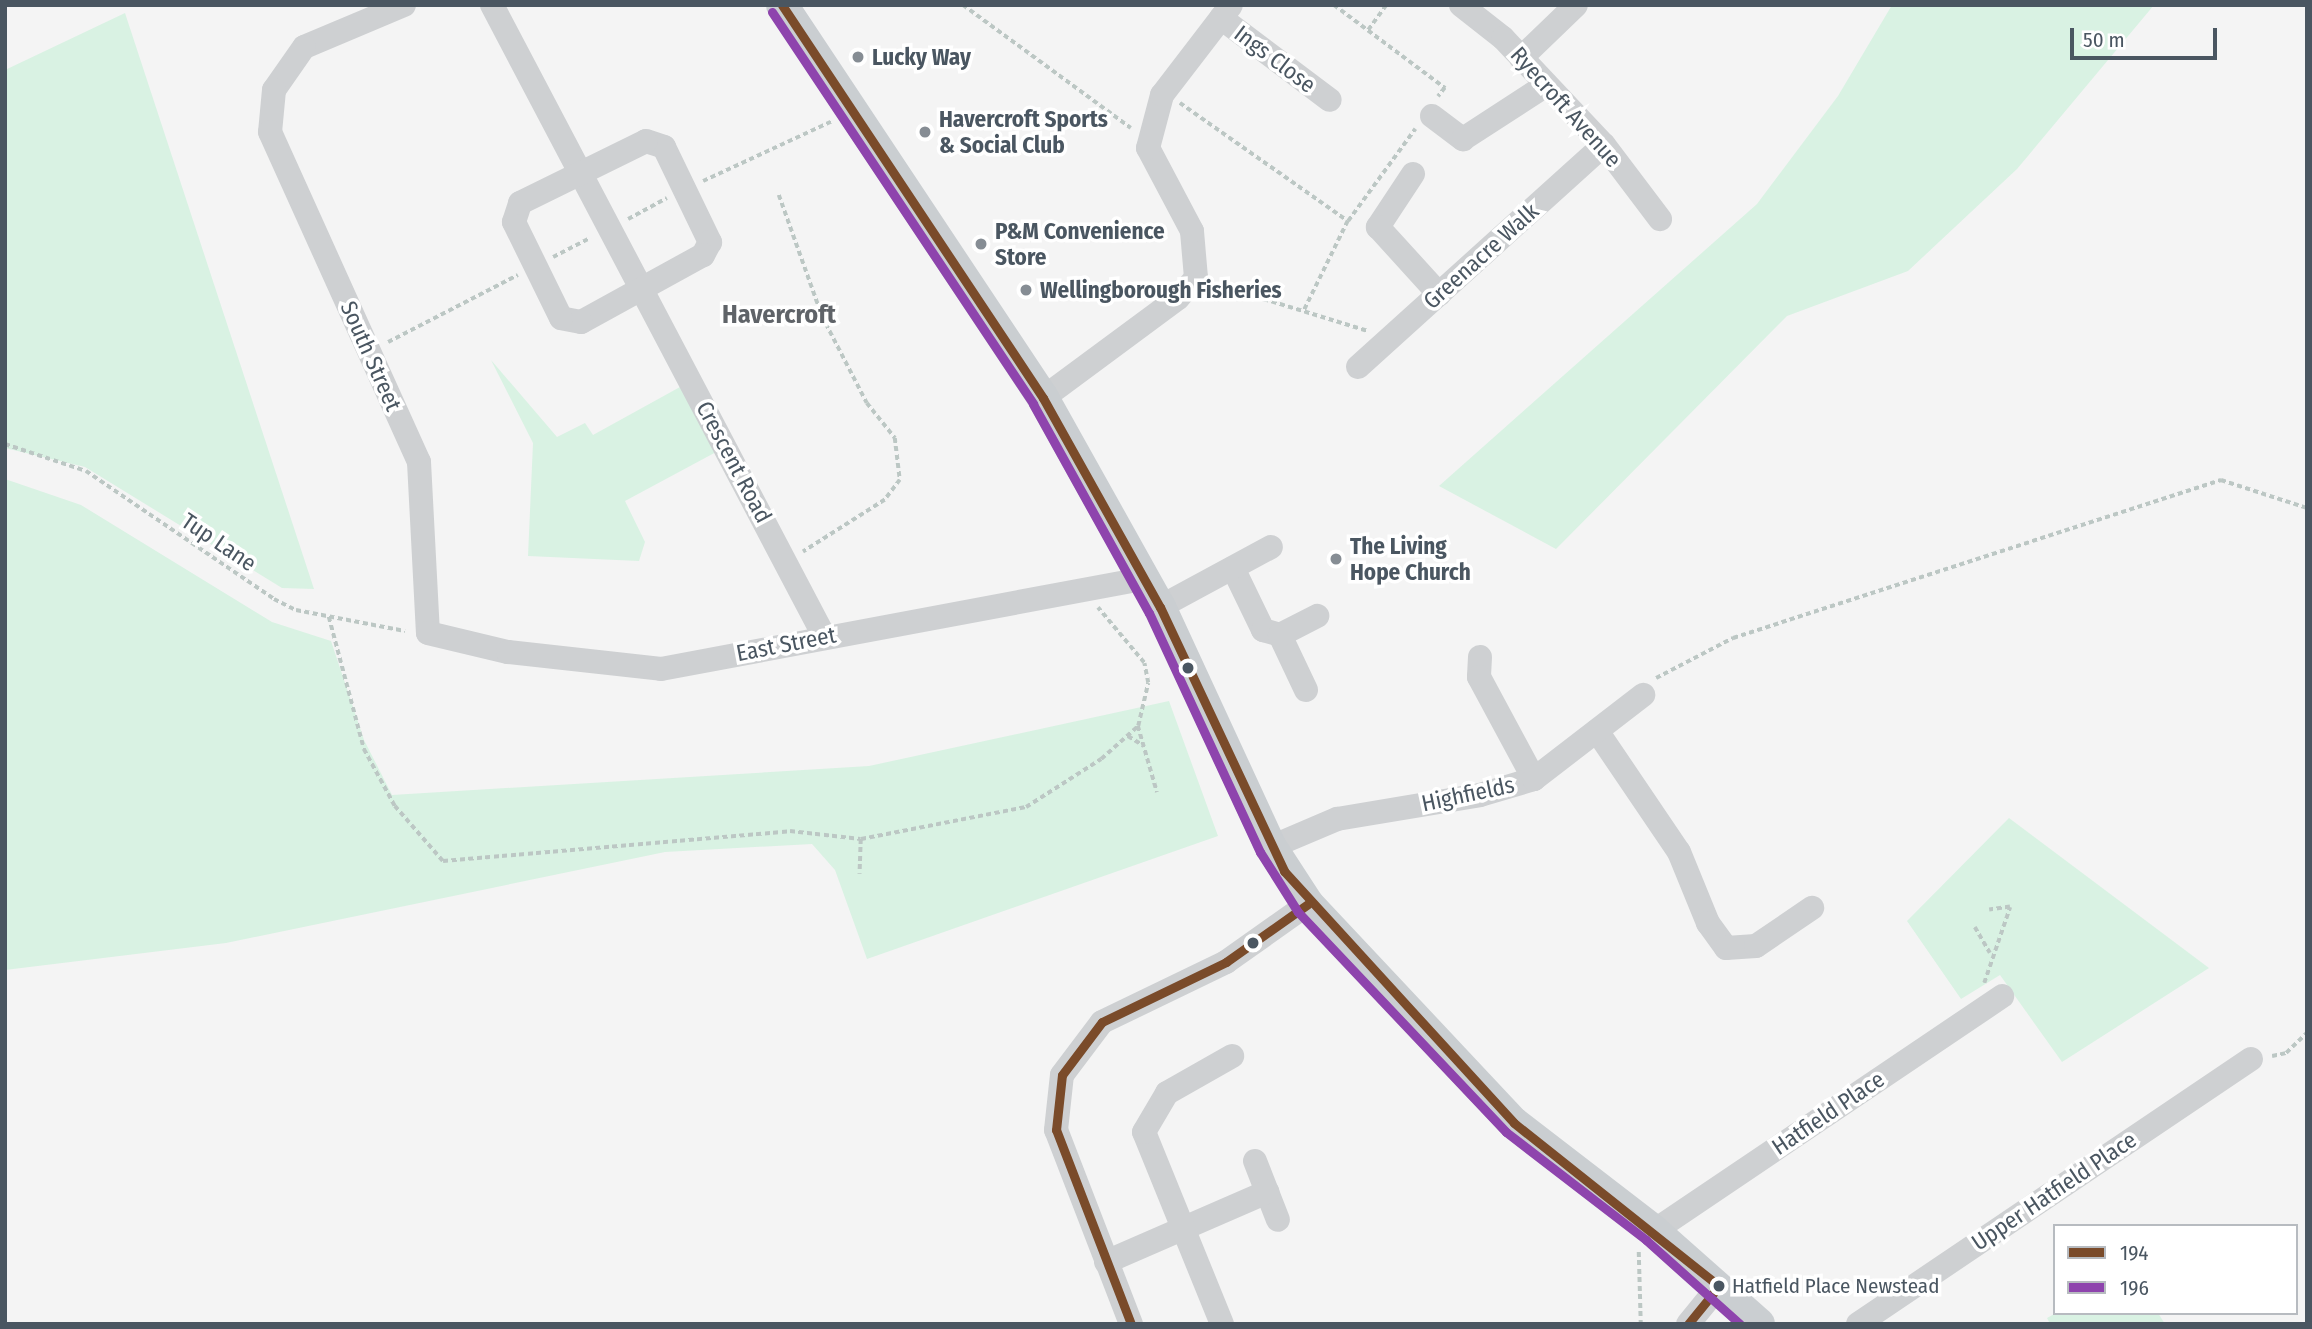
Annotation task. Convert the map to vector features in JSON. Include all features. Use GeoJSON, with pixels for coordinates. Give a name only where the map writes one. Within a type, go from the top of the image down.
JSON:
{"type":"FeatureCollection","features":[{"type":"Feature","properties":{"kind":"main road"},"geometry":{"type":"LineString","coordinates":[[782,5],[1043,398],[1160,607],[1271,847],[1308,904],[1514,1123],[1649,1227],[1759,1324]]}},
{"type":"Feature","properties":{"kind":"street","name":"South Street"},"geometry":{"type":"LineString","coordinates":[[404,5],[304,47],[275,90],[270,132],[419,462],[428,633]]}},
{"type":"Feature","properties":{"kind":"street","name":"Crescent Road"},"geometry":{"type":"LineString","coordinates":[[492,5],[824,636]]}},
{"type":"Feature","properties":{"kind":"street","name":"Ryecroft Avenue"},"geometry":{"type":"LineString","coordinates":[[1461,5],[1521,58],[1604,145],[1660,219]]}},
{"type":"Feature","properties":{"kind":"street"},"geometry":{"type":"LineString","coordinates":[[1521,58],[1576,5]]}},
{"type":"Feature","properties":{"kind":"street"},"geometry":{"type":"LineString","coordinates":[[1043,398],[1178,298],[1196,278],[1192,231],[1150,141],[1164,92],[1226,12]]}},
{"type":"Feature","properties":{"kind":"street","name":"Ings Close"},"geometry":{"type":"LineString","coordinates":[[1226,12],[1332,103]]}},
{"type":"Feature","properties":{"kind":"street"},"geometry":{"type":"LineString","coordinates":[[1428,115],[1463,139],[1546,85]]}},
{"type":"Feature","properties":{"kind":"street"},"geometry":{"type":"LineString","coordinates":[[629,145],[664,147],[702,216],[710,242],[703,255],[581,322],[561,318],[514,222],[520,203],[580,171],[629,145]]}},
{"type":"Feature","properties":{"kind":"street","name":"Greenacre Walk"},"geometry":{"type":"LineString","coordinates":[[1354,371],[1604,145]]}},
{"type":"Feature","properties":{"kind":"street"},"geometry":{"type":"LineString","coordinates":[[1413,174],[1378,228],[1438,294]]}},
{"type":"Feature","properties":{"kind":"street"},"geometry":{"type":"LineString","coordinates":[[1160,607],[1271,547]]}},
{"type":"Feature","properties":{"kind":"street"},"geometry":{"type":"LineString","coordinates":[[1233,568],[1263,630],[1280,635],[1317,616]]}},
{"type":"Feature","properties":{"kind":"street","name":"East Street"},"geometry":{"type":"LineString","coordinates":[[428,633],[508,652],[661,668],[1144,579]]}},
{"type":"Feature","properties":{"kind":"street"},"geometry":{"type":"LineString","coordinates":[[1280,635],[1306,690]]}},
{"type":"Feature","properties":{"kind":"street"},"geometry":{"type":"LineString","coordinates":[[1480,657],[1479,677],[1534,779]]}},
{"type":"Feature","properties":{"kind":"street","name":"Highfields"},"geometry":{"type":"LineString","coordinates":[[1271,847],[1337,819],[1480,795],[1534,779],[1643,695]]}},
{"type":"Feature","properties":{"kind":"street"},"geometry":{"type":"LineString","coordinates":[[1597,731],[1679,852],[1708,923],[1726,948],[1756,946],[1812,908]]}},
{"type":"Feature","properties":{"kind":"street"},"geometry":{"type":"LineString","coordinates":[[1131,1324],[1056,1130],[1055,1102],[1074,1052],[1102,1022],[1226,962],[1308,904]]}},
{"type":"Feature","properties":{"kind":"street","name":"Hatfield Place"},"geometry":{"type":"LineString","coordinates":[[1649,1227],[1998,998]]}},
{"type":"Feature","properties":{"kind":"street"},"geometry":{"type":"LineString","coordinates":[[1222,1324],[1144,1132],[1167,1093],[1232,1056]]}},
{"type":"Feature","properties":{"kind":"street","name":"Upper Hatfield Place"},"geometry":{"type":"LineString","coordinates":[[1858,1324],[2251,1059]]}},
{"type":"Feature","properties":{"kind":"street"},"geometry":{"type":"LineString","coordinates":[[1255,1161],[1278,1220]]}},
{"type":"Feature","properties":{"kind":"street"},"geometry":{"type":"LineString","coordinates":[[1106,1262],[1267,1192]]}},
{"type":"Feature","properties":{"kind":"street"},"geometry":{"type":"LineString","coordinates":[[1688,1324],[1719,1286]]}},
{"type":"Feature","properties":{"kind":"path"},"geometry":{"type":"LineString","coordinates":[[963,5],[1150,141]]}},
{"type":"Feature","properties":{"kind":"path"},"geometry":{"type":"LineString","coordinates":[[1304,311],[1348,221],[1428,115],[1445,88],[1334,5]]}},
{"type":"Feature","properties":{"kind":"path"},"geometry":{"type":"LineString","coordinates":[[1367,30],[1385,5]]}},
{"type":"Feature","properties":{"kind":"path"},"geometry":{"type":"LineString","coordinates":[[1164,92],[1348,221]]}},
{"type":"Feature","properties":{"kind":"path"},"geometry":{"type":"LineString","coordinates":[[779,195],[822,316],[867,403],[895,438],[900,480],[884,500],[787,562]]}},
{"type":"Feature","properties":{"kind":"path"},"geometry":{"type":"LineString","coordinates":[[1196,278],[1390,337]]}},
{"type":"Feature","properties":{"kind":"path","name":"Tup Lane"},"geometry":{"type":"LineString","coordinates":[[5,444],[86,471],[274,599],[329,617],[428,633]]}},
{"type":"Feature","properties":{"kind":"path"},"geometry":{"type":"LineString","coordinates":[[1643,695],[1643,684],[1733,638],[2221,480],[2307,509]]}},
{"type":"Feature","properties":{"kind":"path"},"geometry":{"type":"LineString","coordinates":[[1094,604],[1144,663],[1148,683],[1138,726],[1157,792]]}},
{"type":"Feature","properties":{"kind":"path"},"geometry":{"type":"LineString","coordinates":[[329,617],[364,749],[396,806],[443,861],[546,856],[692,835],[790,831],[861,839],[1027,807],[1128,736],[1138,726]]}},
{"type":"Feature","properties":{"kind":"path"},"geometry":{"type":"LineString","coordinates":[[1128,736],[1145,747]]}},
{"type":"Feature","properties":{"kind":"path"},"geometry":{"type":"LineString","coordinates":[[860,874],[861,839]]}},
{"type":"Feature","properties":{"kind":"path"},"geometry":{"type":"LineString","coordinates":[[1989,910],[2010,907],[1990,953],[1983,980],[1998,998]]}},
{"type":"Feature","properties":{"kind":"path"},"geometry":{"type":"LineString","coordinates":[[1975,928],[1990,953]]}},
{"type":"Feature","properties":{"kind":"path"},"geometry":{"type":"LineString","coordinates":[[2251,1059],[2286,1053],[2307,1033]]}},
{"type":"Feature","properties":{"kind":"path"},"geometry":{"type":"LineString","coordinates":[[1641,1324],[1638,1236],[1649,1227]]}},
{"type":"Feature","properties":{"kind":"green space"},"geometry":{"type":"Polygon","coordinates":[[[1892,5],[2154,5],[2017,169],[1908,271],[1787,316],[1556,549],[1439,486],[1757,204],[1838,96],[1892,5]]]}},
{"type":"Feature","properties":{"kind":"green space"},"geometry":{"type":"Polygon","coordinates":[[[125,13],[314,589],[282,588],[85,467],[5,448],[5,70],[125,13]]]}},
{"type":"Feature","properties":{"kind":"green space"},"geometry":{"type":"Polygon","coordinates":[[[491,360],[557,437],[585,423],[593,435],[680,387],[718,451],[625,501],[645,542],[639,561],[528,556],[533,443],[491,360]]]}},
{"type":"Feature","properties":{"kind":"green space"},"geometry":{"type":"Polygon","coordinates":[[[5,479],[81,505],[272,622],[331,641],[364,740],[392,795],[869,766],[1169,701],[1218,836],[867,959],[835,870],[812,844],[665,852],[226,943],[5,970],[5,479]]]}},
{"type":"Feature","properties":{"kind":"green space"},"geometry":{"type":"Polygon","coordinates":[[[2009,818],[2209,968],[2062,1062],[2000,975],[1961,999],[1907,921],[2009,818]]]}},
{"type":"Feature","properties":{"kind":"green space"},"geometry":{"type":"Polygon","coordinates":[[[2053,1315],[2159,1315],[2165,1324],[2050,1324],[2047,1318],[2053,1315]]]}},
{"type":"Feature","properties":{"kind":"transit line","name":"194"},"geometry":{"type":"LineString","coordinates":[[782,5],[1043,398],[1160,607],[1284,871],[1514,1123],[1719,1286],[1688,1324]]}},
{"type":"Feature","properties":{"kind":"transit line","name":"196"},"geometry":{"type":"LineString","coordinates":[[772,12],[1033,404],[1149,613],[1260,852],[1298,912],[1506,1132],[1646,1240],[1740,1324]]}},
{"type":"Feature","properties":{"kind":"transit line","name":"194"},"geometry":{"type":"LineString","coordinates":[[1131,1324],[1056,1130],[1062,1075],[1102,1022],[1226,962],[1308,904]]}},
{"type":"Feature","properties":{"kind":"place","name":"Lucky Way"},"geometry":{"type":"Point","coordinates":[858,57]}},
{"type":"Feature","properties":{"kind":"place","name":"Havercroft Sports & Social Club"},"geometry":{"type":"Point","coordinates":[925,132]}},
{"type":"Feature","properties":{"kind":"place","name":"P&M Convenience Store"},"geometry":{"type":"Point","coordinates":[981,244]}},
{"type":"Feature","properties":{"kind":"place","name":"Wellingborough Fisheries"},"geometry":{"type":"Point","coordinates":[1026,290]}},
{"type":"Feature","properties":{"kind":"place","name":"The Living Hope Church"},"geometry":{"type":"Point","coordinates":[1336,559]}},
{"type":"Feature","properties":{"kind":"place","name":"Hatfield Place Newstead"},"geometry":{"type":"Point","coordinates":[1719,1286]}},
{"type":"Feature","properties":{"kind":"district","name":"Havercroft"},"geometry":{"type":"Point","coordinates":[779,315]}}]}
